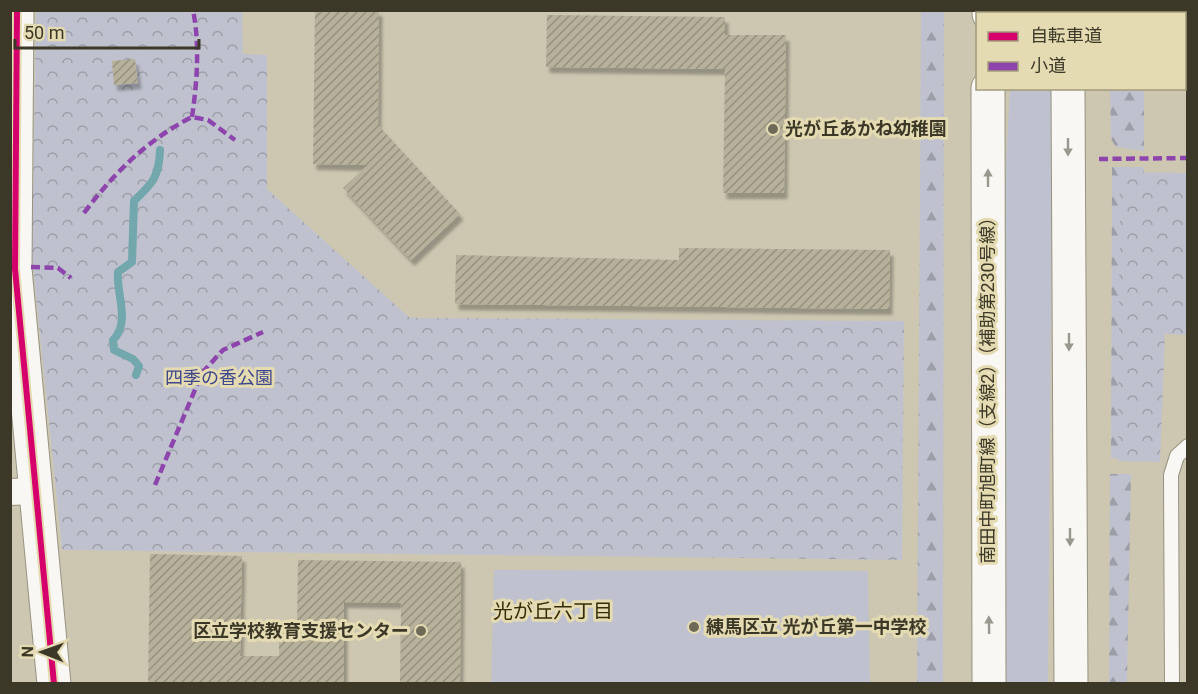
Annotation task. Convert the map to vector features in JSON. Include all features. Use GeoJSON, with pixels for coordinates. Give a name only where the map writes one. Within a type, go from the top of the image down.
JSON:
{"type":"FeatureCollection","features":[{"type":"Feature","properties":{"kind":"main road"},"geometry":{"type":"LineString","coordinates":[[17,10],[15,269],[22,491],[54,684]]}},
{"type":"Feature","properties":{"kind":"main road","name":"南田中町旭町線（支線2）（補助第230号線）"},"geometry":{"type":"LineString","coordinates":[[988,90],[989,684]]}},
{"type":"Feature","properties":{"kind":"main road"},"geometry":{"type":"LineString","coordinates":[[1068,90],[1071,684]]}},
{"type":"Feature","properties":{"kind":"lane"},"geometry":{"type":"LineString","coordinates":[[1172,684],[1172,475],[1177,456],[1188,446]]}},
{"type":"Feature","properties":{"kind":"green space"},"geometry":{"type":"Polygon","coordinates":[[[944,10],[943,683],[917,684],[921,11],[944,10]]]}},
{"type":"Feature","properties":{"kind":"green space","name":"四季の香公園"},"geometry":{"type":"Polygon","coordinates":[[[36,11],[242,11],[243,54],[267,55],[267,189],[410,318],[904,321],[902,560],[62,550],[32,257],[36,11]]]}},
{"type":"Feature","properties":{"kind":"green space"},"geometry":{"type":"Polygon","coordinates":[[[1010,90],[1053,90],[1048,683],[1003,684],[1006,450],[1005,182],[1010,90]]]}},
{"type":"Feature","properties":{"kind":"green space"},"geometry":{"type":"Polygon","coordinates":[[[1110,90],[1144,90],[1144,151],[1116,147],[1111,139],[1110,90]]]}},
{"type":"Feature","properties":{"kind":"green space"},"geometry":{"type":"Polygon","coordinates":[[[1112,167],[1144,167],[1137,458],[1111,458],[1112,167]]]}},
{"type":"Feature","properties":{"kind":"green space"},"geometry":{"type":"Polygon","coordinates":[[[1120,172],[1187,173],[1187,335],[1165,334],[1160,462],[1118,461],[1120,172]]]}},
{"type":"Feature","properties":{"kind":"green space"},"geometry":{"type":"Polygon","coordinates":[[[1110,474],[1131,474],[1127,683],[1109,683],[1110,474]]]}},
{"type":"Feature","properties":{"kind":"green space","name":"練馬区立 光が丘第一中学校"},"geometry":{"type":"Polygon","coordinates":[[[494,570],[868,571],[870,683],[491,683],[494,570]]]}},
{"type":"Feature","properties":{"kind":"building"},"geometry":{"type":"Polygon","coordinates":[[[315,10],[379,10],[378,125],[460,214],[411,260],[343,188],[368,165],[313,164],[315,10]]]}},
{"type":"Feature","properties":{"kind":"building"},"geometry":{"type":"Polygon","coordinates":[[[547,15],[725,17],[725,35],[786,35],[784,193],[723,193],[725,69],[546,67],[547,15]]]}},
{"type":"Feature","properties":{"kind":"building"},"geometry":{"type":"Polygon","coordinates":[[[135,59],[138,83],[114,85],[112,61],[135,59]]]}},
{"type":"Feature","properties":{"kind":"building"},"geometry":{"type":"Polygon","coordinates":[[[679,248],[890,250],[889,309],[455,304],[456,255],[679,260],[679,248]]]}},
{"type":"Feature","properties":{"kind":"building"},"geometry":{"type":"Polygon","coordinates":[[[150,554],[242,556],[240,656],[279,656],[279,625],[297,625],[298,560],[461,562],[460,684],[400,684],[401,603],[344,602],[344,684],[148,684],[150,554]]]}},
{"type":"Feature","properties":{"kind":"waterway"},"geometry":{"type":"LineString","coordinates":[[136,375],[139,366],[133,359],[114,350],[113,340],[118,333],[122,316],[118,272],[132,262],[134,201],[154,179],[160,150]]}},
{"type":"Feature","properties":{"kind":"marked path"},"geometry":{"type":"LineString","coordinates":[[192,117],[197,64],[193,10]]}},
{"type":"Feature","properties":{"kind":"marked path"},"geometry":{"type":"LineString","coordinates":[[84,213],[107,184],[132,159],[160,136],[192,117],[208,120],[235,140]]}},
{"type":"Feature","properties":{"kind":"marked path"},"geometry":{"type":"LineString","coordinates":[[1099,159],[1188,158]]}},
{"type":"Feature","properties":{"kind":"marked path"},"geometry":{"type":"LineString","coordinates":[[31,267],[58,268],[71,278]]}},
{"type":"Feature","properties":{"kind":"marked path"},"geometry":{"type":"LineString","coordinates":[[155,485],[202,373],[223,350],[263,332]]}},
{"type":"Feature","properties":{"kind":"cycle path"},"geometry":{"type":"LineString","coordinates":[[17,10],[15,269],[54,684]]}},
{"type":"Feature","properties":{"kind":"place","name":"光が丘あかね幼稚園"},"geometry":{"type":"Point","coordinates":[773,129]}},
{"type":"Feature","properties":{"kind":"place","name":"練馬区立 光が丘第一中学校"},"geometry":{"type":"Point","coordinates":[694,627]}},
{"type":"Feature","properties":{"kind":"place","name":"区立学校教育支援センター"},"geometry":{"type":"Point","coordinates":[421,631]}},
{"type":"Feature","properties":{"kind":"district","name":"光が丘六丁目"},"geometry":{"type":"Point","coordinates":[553,611]}}]}
